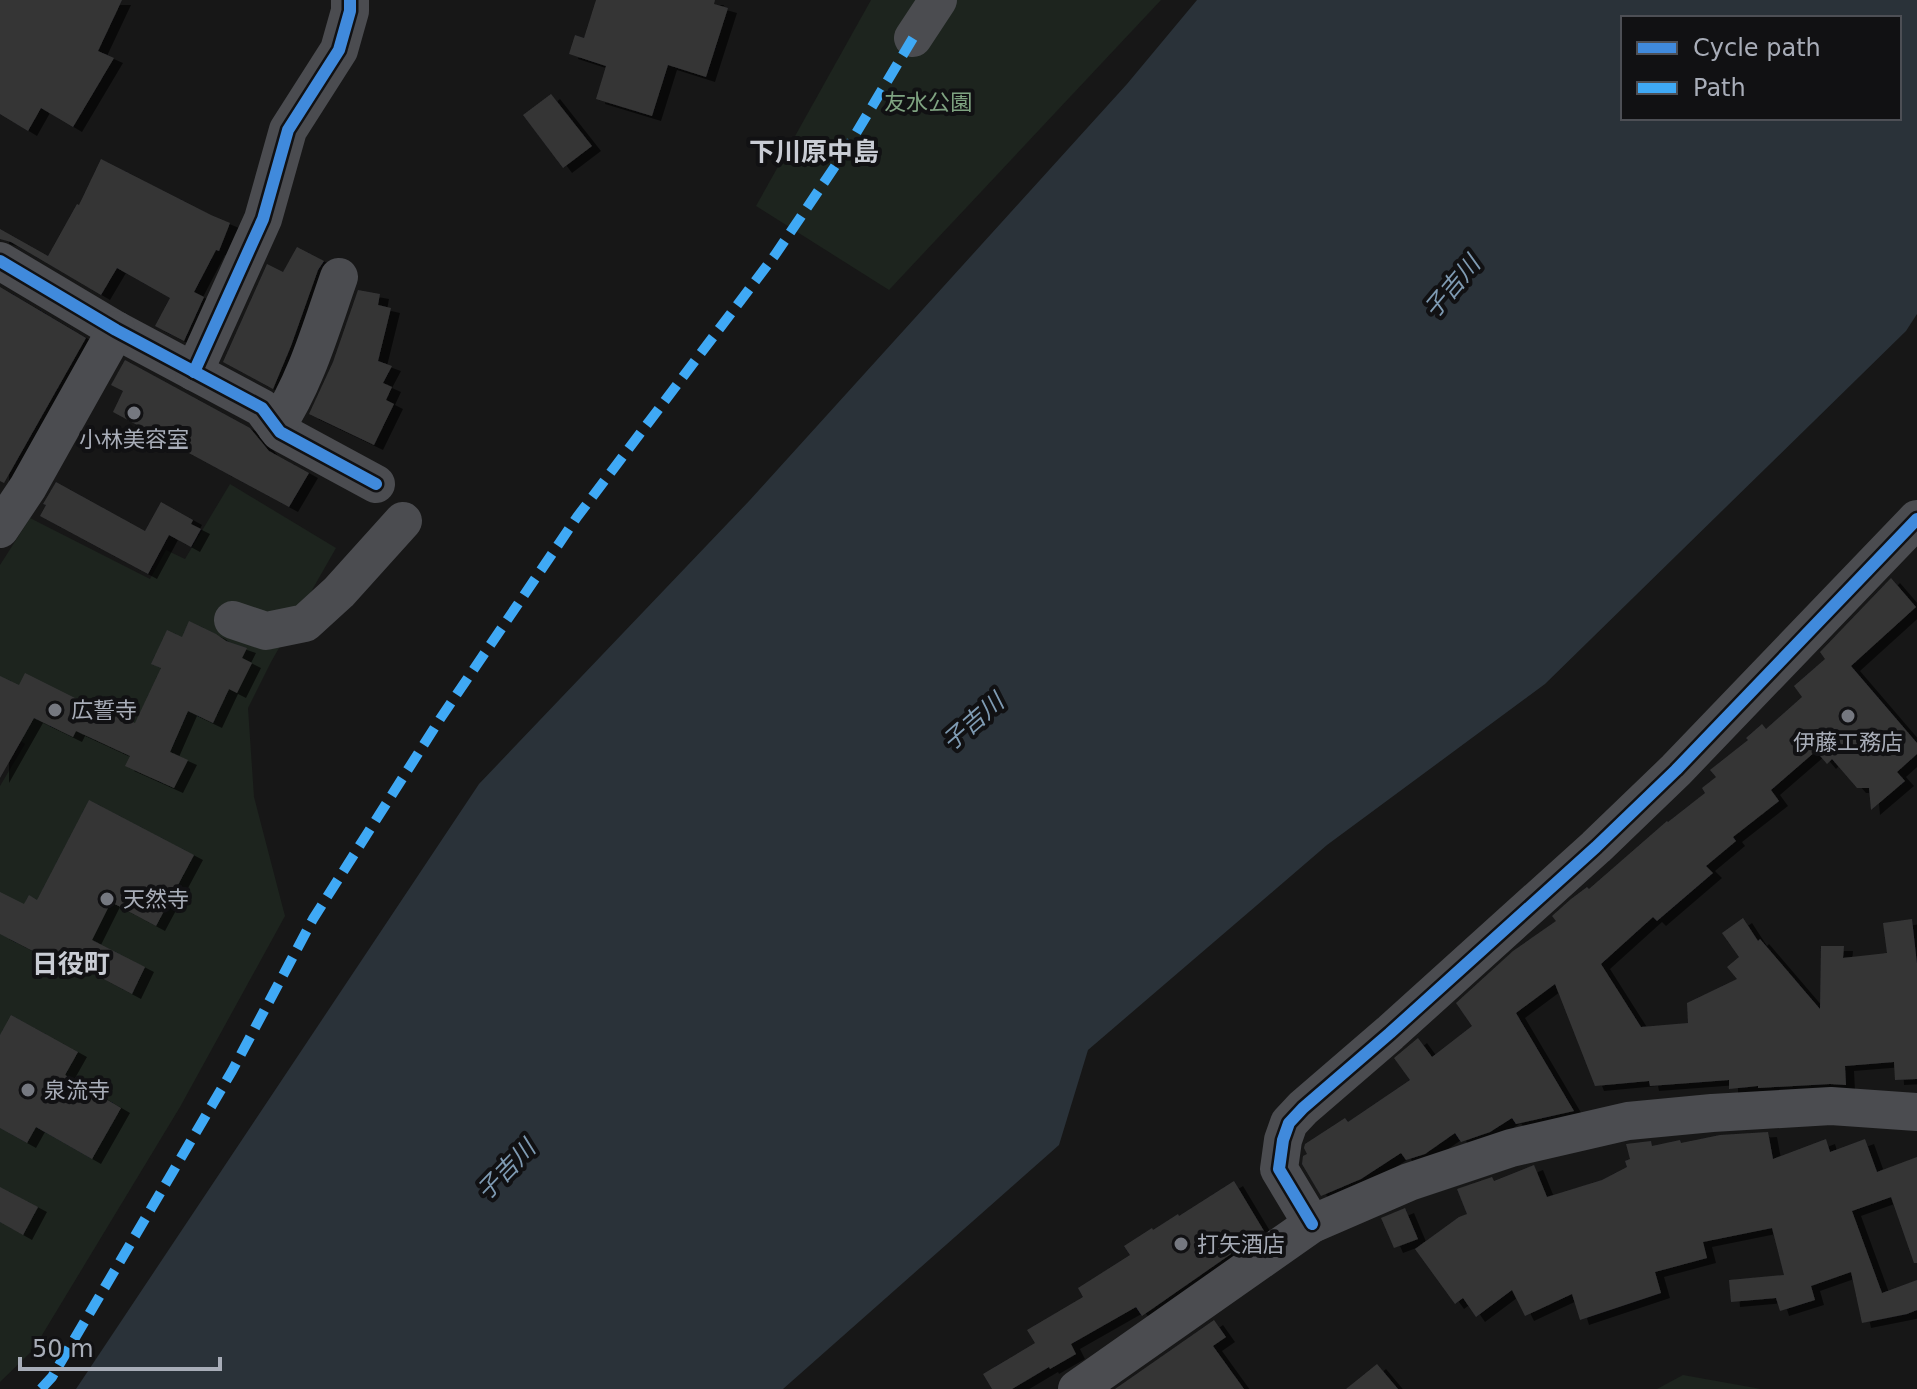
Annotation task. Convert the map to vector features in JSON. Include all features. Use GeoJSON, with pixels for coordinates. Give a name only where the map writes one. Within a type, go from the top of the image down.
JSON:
{"type":"FeatureCollection","features":[{"type":"Feature","properties":{"kind":"street"},"geometry":{"type":"LineString","coordinates":[[194,372],[263,219],[288,130],[339,50],[350,0]]}},
{"type":"Feature","properties":{"kind":"street"},"geometry":{"type":"LineString","coordinates":[[913,38],[938,0]]}},
{"type":"Feature","properties":{"kind":"street"},"geometry":{"type":"LineString","coordinates":[[0,261],[116,330],[262,408],[280,432],[376,484]]}},
{"type":"Feature","properties":{"kind":"street"},"geometry":{"type":"LineString","coordinates":[[276,427],[286,413],[317,342],[339,277]]}},
{"type":"Feature","properties":{"kind":"street"},"geometry":{"type":"LineString","coordinates":[[0,529],[28,487],[116,330]]}},
{"type":"Feature","properties":{"kind":"street"},"geometry":{"type":"LineString","coordinates":[[1312,1224],[1279,1169],[1289,1123],[1596,847],[1686,760],[1917,519]]}},
{"type":"Feature","properties":{"kind":"street"},"geometry":{"type":"LineString","coordinates":[[233,620],[266,631],[305,623],[339,592],[403,521]]}},
{"type":"Feature","properties":{"kind":"street"},"geometry":{"type":"LineString","coordinates":[[1077,1389],[1312,1224],[1409,1182],[1511,1148],[1628,1121],[1712,1113],[1831,1106],[1917,1112]]}},
{"type":"Feature","properties":{"kind":"green space","name":"友水公園"},"geometry":{"type":"Polygon","coordinates":[[[871,0],[1161,0],[889,290],[756,206],[871,0]]]}},
{"type":"Feature","properties":{"kind":"green space"},"geometry":{"type":"Polygon","coordinates":[[[230,484],[336,548],[248,708],[254,797],[285,916],[180,1107],[33,1350],[0,1382],[0,786],[25,744],[0,726],[0,565],[30,518],[150,579],[166,550],[185,559],[230,484]]]}},
{"type":"Feature","properties":{"kind":"green space"},"geometry":{"type":"Polygon","coordinates":[[[1683,1375],[1761,1389],[1657,1389],[1683,1375]]]}},
{"type":"Feature","properties":{"kind":"water","name":"子吉川"},"geometry":{"type":"Polygon","coordinates":[[[1197,0],[1917,0],[1917,314],[1906,331],[1545,684],[1327,845],[1088,1050],[1059,1145],[783,1389],[76,1389],[479,784],[750,500],[1127,84],[1197,0]]]}},
{"type":"Feature","properties":{"kind":"building"},"geometry":{"type":"Polygon","coordinates":[[[0,0],[122,0],[98,51],[114,58],[73,127],[41,108],[28,131],[0,114],[0,0]]]}},
{"type":"Feature","properties":{"kind":"building"},"geometry":{"type":"Polygon","coordinates":[[[596,0],[715,0],[714,4],[728,8],[706,77],[668,65],[652,116],[596,99],[606,66],[569,54],[575,35],[584,38],[596,0]]]}},
{"type":"Feature","properties":{"kind":"building"},"geometry":{"type":"Polygon","coordinates":[[[551,94],[592,146],[563,168],[523,115],[551,94]]]}},
{"type":"Feature","properties":{"kind":"building"},"geometry":{"type":"Polygon","coordinates":[[[101,159],[230,223],[219,251],[216,250],[194,292],[204,297],[184,341],[155,326],[170,298],[117,268],[101,295],[11,242],[0,239],[0,229],[48,256],[79,205],[101,159]]]}},
{"type":"Feature","properties":{"kind":"building"},"geometry":{"type":"Polygon","coordinates":[[[297,247],[324,261],[273,389],[223,362],[267,264],[283,272],[297,247]]]}},
{"type":"Feature","properties":{"kind":"building"},"geometry":{"type":"Polygon","coordinates":[[[0,287],[86,338],[4,483],[0,481],[0,287]]]}},
{"type":"Feature","properties":{"kind":"building"},"geometry":{"type":"Polygon","coordinates":[[[358,290],[380,294],[378,305],[391,308],[378,361],[392,366],[383,383],[392,387],[386,400],[394,404],[374,445],[309,414],[333,362],[358,290]]]}},
{"type":"Feature","properties":{"kind":"building"},"geometry":{"type":"Polygon","coordinates":[[[125,360],[250,428],[269,451],[309,473],[289,507],[113,412],[123,391],[111,385],[125,360]]]}},
{"type":"Feature","properties":{"kind":"building"},"geometry":{"type":"Polygon","coordinates":[[[56,482],[145,531],[161,502],[193,520],[191,524],[201,529],[191,547],[169,535],[148,574],[40,516],[56,482]]]}},
{"type":"Feature","properties":{"kind":"building"},"geometry":{"type":"Polygon","coordinates":[[[1891,578],[1916,607],[1851,666],[1917,743],[1917,754],[1897,772],[1905,781],[1871,810],[1869,788],[1857,788],[1832,759],[1827,764],[1816,751],[1771,790],[1779,801],[1733,837],[1736,841],[1706,866],[1713,873],[1657,921],[1653,917],[1601,964],[1641,1027],[1688,1023],[1687,1003],[1737,979],[1727,967],[1739,957],[1722,933],[1743,918],[1758,941],[1760,939],[1820,1009],[1821,946],[1844,946],[1843,958],[1887,953],[1883,923],[1912,919],[1917,964],[1917,1079],[1895,1080],[1894,1062],[1845,1066],[1846,1085],[1729,1089],[1729,1080],[1650,1086],[1649,1081],[1595,1086],[1555,984],[1516,1013],[1574,1111],[1516,1124],[1512,1118],[1490,1132],[1461,1142],[1455,1133],[1425,1154],[1406,1160],[1401,1153],[1361,1179],[1321,1196],[1302,1164],[1303,1156],[1307,1154],[1305,1144],[1345,1118],[1348,1122],[1410,1080],[1394,1058],[1418,1038],[1432,1057],[1472,1026],[1456,1003],[1513,951],[1556,921],[1552,916],[1571,899],[1587,887],[1589,889],[1667,821],[1705,793],[1702,788],[1716,777],[1710,770],[1748,740],[1746,738],[1762,724],[1766,729],[1802,697],[1794,686],[1825,659],[1820,652],[1891,578]]]}},
{"type":"Feature","properties":{"kind":"building","name":"広誓寺"},"geometry":{"type":"Polygon","coordinates":[[[189,621],[226,641],[247,648],[242,658],[252,663],[237,693],[229,689],[213,723],[188,711],[170,752],[188,760],[174,788],[125,766],[130,756],[76,731],[73,737],[34,718],[0,778],[0,676],[19,685],[25,673],[115,718],[117,714],[135,723],[161,668],[151,664],[167,630],[182,637],[189,621]]]}},
{"type":"Feature","properties":{"kind":"building","name":"天然寺"},"geometry":{"type":"Polygon","coordinates":[[[89,800],[194,855],[156,926],[111,902],[92,940],[145,967],[132,994],[62,957],[58,964],[0,934],[0,892],[24,904],[29,895],[37,900],[89,800]]]}},
{"type":"Feature","properties":{"kind":"building","name":"泉流寺"},"geometry":{"type":"Polygon","coordinates":[[[11,1015],[78,1052],[65,1075],[121,1108],[92,1159],[36,1127],[27,1143],[0,1128],[0,1035],[11,1015]]]}},
{"type":"Feature","properties":{"kind":"building"},"geometry":{"type":"Polygon","coordinates":[[[1768,1132],[1773,1159],[1826,1139],[1830,1152],[1865,1139],[1877,1172],[1917,1157],[1917,1263],[1914,1263],[1891,1197],[1852,1211],[1882,1293],[1917,1280],[1917,1310],[1862,1323],[1851,1272],[1811,1286],[1815,1300],[1780,1311],[1776,1298],[1731,1302],[1729,1280],[1784,1275],[1772,1228],[1703,1242],[1707,1258],[1655,1272],[1661,1293],[1580,1320],[1572,1294],[1525,1316],[1512,1290],[1476,1317],[1463,1298],[1455,1304],[1415,1249],[1467,1214],[1457,1189],[1492,1177],[1494,1181],[1534,1165],[1547,1197],[1602,1180],[1627,1167],[1625,1161],[1630,1159],[1626,1144],[1651,1141],[1652,1146],[1720,1135],[1768,1132]]]}},
{"type":"Feature","properties":{"kind":"building"},"geometry":{"type":"Polygon","coordinates":[[[1234,1181],[1264,1231],[1142,1316],[1136,1307],[1071,1344],[1076,1354],[1050,1369],[1012,1389],[992,1389],[983,1374],[1035,1343],[1027,1330],[1083,1297],[1078,1288],[1130,1255],[1124,1246],[1234,1181]]]}},
{"type":"Feature","properties":{"kind":"building"},"geometry":{"type":"Polygon","coordinates":[[[0,1187],[38,1207],[23,1235],[0,1222],[0,1187]]]}},
{"type":"Feature","properties":{"kind":"building"},"geometry":{"type":"Polygon","coordinates":[[[1405,1208],[1418,1239],[1394,1248],[1381,1218],[1405,1208]]]}},
{"type":"Feature","properties":{"kind":"building"},"geometry":{"type":"Polygon","coordinates":[[[1214,1320],[1226,1337],[1213,1346],[1244,1389],[1115,1389],[1214,1320]]]}},
{"type":"Feature","properties":{"kind":"building"},"geometry":{"type":"Polygon","coordinates":[[[1377,1364],[1398,1389],[1346,1389],[1377,1364]]]}},
{"type":"Feature","properties":{"kind":"marked path"},"geometry":{"type":"LineString","coordinates":[[41,1389],[52,1377],[232,1071],[313,919],[440,719],[577,517],[775,255],[846,150],[913,38]]}},
{"type":"Feature","properties":{"kind":"cycle path"},"geometry":{"type":"LineString","coordinates":[[194,372],[263,219],[288,130],[339,50],[350,0]]}},
{"type":"Feature","properties":{"kind":"cycle path"},"geometry":{"type":"LineString","coordinates":[[0,261],[116,330],[262,408],[280,432],[376,484]]}},
{"type":"Feature","properties":{"kind":"cycle path"},"geometry":{"type":"LineString","coordinates":[[1312,1224],[1279,1169],[1289,1123],[1596,847],[1676,770],[1917,519]]}},
{"type":"Feature","properties":{"kind":"place","name":"小林美容室"},"geometry":{"type":"Point","coordinates":[134,413]}},
{"type":"Feature","properties":{"kind":"place","name":"広誓寺"},"geometry":{"type":"Point","coordinates":[55,710]}},
{"type":"Feature","properties":{"kind":"place","name":"伊藤工務店"},"geometry":{"type":"Point","coordinates":[1848,716]}},
{"type":"Feature","properties":{"kind":"place","name":"天然寺"},"geometry":{"type":"Point","coordinates":[107,899]}},
{"type":"Feature","properties":{"kind":"place","name":"泉流寺"},"geometry":{"type":"Point","coordinates":[28,1090]}},
{"type":"Feature","properties":{"kind":"place","name":"打矢酒店"},"geometry":{"type":"Point","coordinates":[1181,1244]}},
{"type":"Feature","properties":{"kind":"district","name":"下川原中島"},"geometry":{"type":"Point","coordinates":[814,152]}},
{"type":"Feature","properties":{"kind":"district","name":"日役町"},"geometry":{"type":"Point","coordinates":[71,964]}}]}
